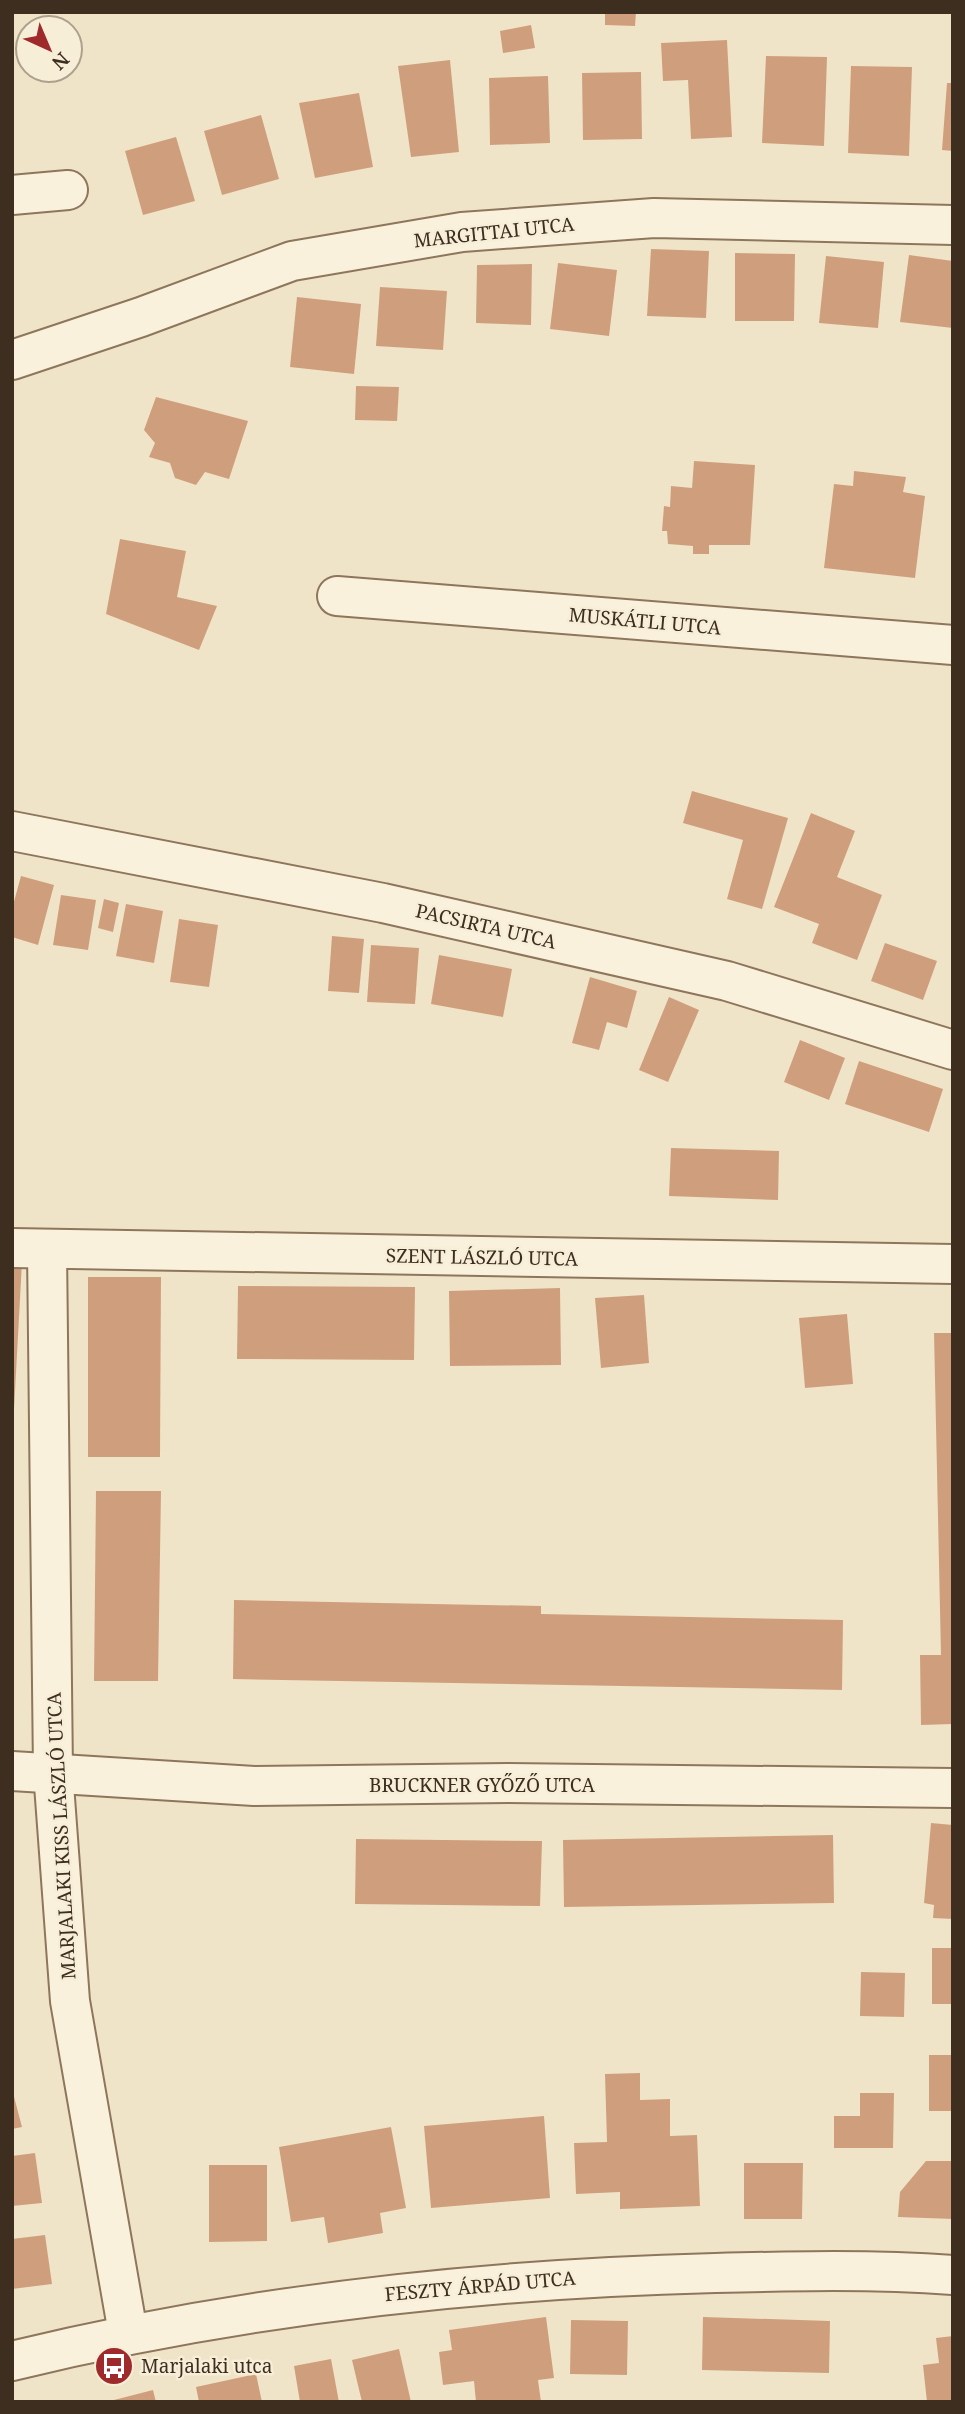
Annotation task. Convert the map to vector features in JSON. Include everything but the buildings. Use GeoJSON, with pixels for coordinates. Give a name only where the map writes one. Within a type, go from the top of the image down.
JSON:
{"type":"FeatureCollection","features":[{"type":"Feature","properties":{"kind":"street"},"geometry":{"type":"LineString","coordinates":[[12,195],[68,190]]}},
{"type":"Feature","properties":{"kind":"street","name":"MARGITTAI UTCA"},"geometry":{"type":"LineString","coordinates":[[12,360],[141,317],[292,261],[461,232],[653,218],[953,225]]}},
{"type":"Feature","properties":{"kind":"street","name":"MUSKÁTLI UTCA"},"geometry":{"type":"LineString","coordinates":[[337,596],[953,645]]}},
{"type":"Feature","properties":{"kind":"street","name":"PACSIRTA UTCA"},"geometry":{"type":"LineString","coordinates":[[12,831],[383,903],[727,981],[953,1050]]}},
{"type":"Feature","properties":{"kind":"street","name":"SZENT LÁSZLÓ UTCA"},"geometry":{"type":"LineString","coordinates":[[29,1249],[953,1264]]}},
{"type":"Feature","properties":{"kind":"street","name":"MARJALAKI KISS LÁSZLÓ UTCA"},"geometry":{"type":"LineString","coordinates":[[29,1249],[53,1771],[70,2001],[128,2333]]}},
{"type":"Feature","properties":{"kind":"street","name":"BRUCKNER GYŐZŐ UTCA"},"geometry":{"type":"LineString","coordinates":[[12,1771],[53,1771],[254,1786],[522,1783],[953,1788]]}},
{"type":"Feature","properties":{"kind":"street","name":"FESZTY ÁRPÁD UTCA"},"geometry":{"type":"LineString","coordinates":[[12,2361],[128,2333],[383,2295],[595,2276],[883,2269],[953,2274]]}},
{"type":"Feature","properties":{"kind":"place","name":"Marjalaki utca"},"geometry":{"type":"Point","coordinates":[114,2366]}}]}
